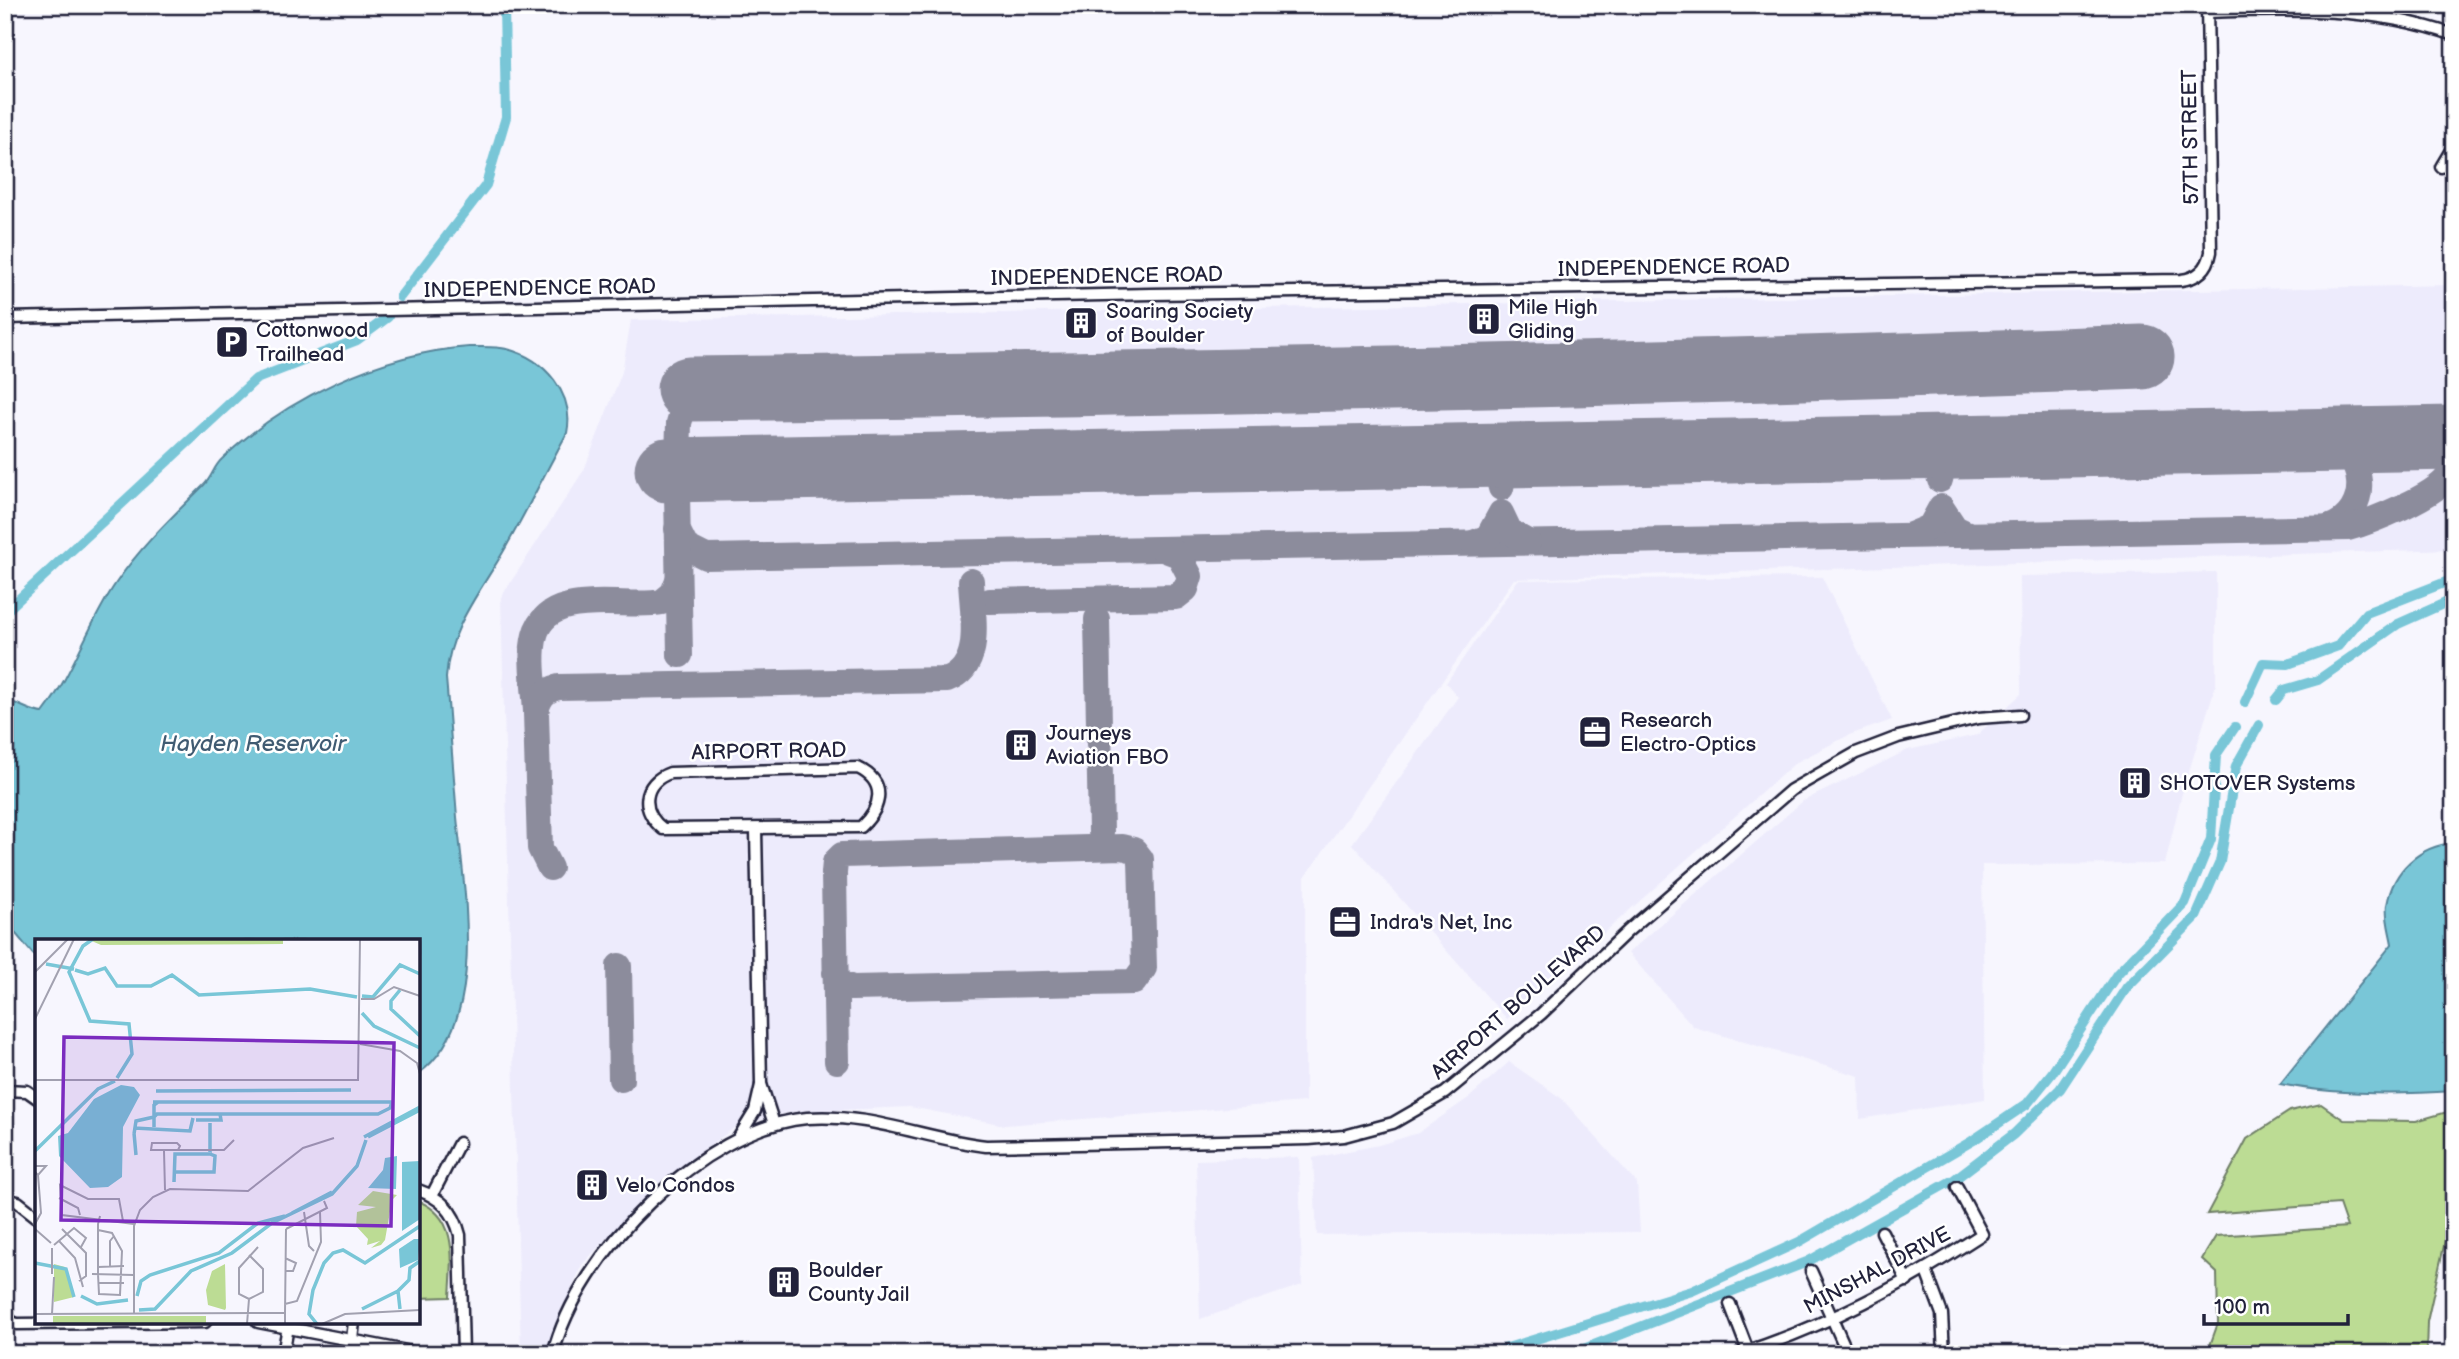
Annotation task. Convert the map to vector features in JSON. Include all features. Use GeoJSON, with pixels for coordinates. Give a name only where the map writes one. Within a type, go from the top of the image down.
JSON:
{"type":"FeatureCollection","features":[{"type":"Feature","properties":{"kind":"street"},"geometry":{"type":"LineString","coordinates":[[2207,8],[2344,12],[2412,22],[2454,35]]}},
{"type":"Feature","properties":{"kind":"street","name":"57TH STREET"},"geometry":{"type":"LineString","coordinates":[[2206,267],[2211,252],[2207,8]]}},
{"type":"Feature","properties":{"kind":"street"},"geometry":{"type":"LineString","coordinates":[[2441,167],[2454,145]]}},
{"type":"Feature","properties":{"kind":"street","name":"INDEPENDENCE ROAD"},"geometry":{"type":"LineString","coordinates":[[5,318],[1170,294],[2182,280],[2191,279],[2206,267]]}},
{"type":"Feature","properties":{"kind":"street","name":"AIRPORT BOULEVARD"},"geometry":{"type":"LineString","coordinates":[[774,1124],[806,1118],[856,1118],[948,1140],[986,1146],[1297,1139],[1369,1131],[1410,1115],[1445,1093],[1541,1014],[1628,931],[1791,790],[1856,753],[1898,737],[1978,718],[2020,715]]}},
{"type":"Feature","properties":{"kind":"street","name":"AIRPORT ROAD"},"geometry":{"type":"LineString","coordinates":[[858,768],[876,782],[876,813],[862,827],[756,830],[663,829],[651,820],[647,791],[653,781],[670,773],[858,768]]}},
{"type":"Feature","properties":{"kind":"street"},"geometry":{"type":"LineString","coordinates":[[739,1137],[755,1111],[761,1084],[756,830]]}},
{"type":"Feature","properties":{"kind":"street"},"geometry":{"type":"LineString","coordinates":[[553,1354],[568,1312],[606,1252],[681,1175],[739,1137],[774,1124],[761,1084]]}},
{"type":"Feature","properties":{"kind":"street"},"geometry":{"type":"LineString","coordinates":[[5,1090],[27,1091],[35,1097]]}},
{"type":"Feature","properties":{"kind":"street"},"geometry":{"type":"LineString","coordinates":[[432,1195],[459,1143]]}},
{"type":"Feature","properties":{"kind":"street","name":"MINSHAL DRIVE"},"geometry":{"type":"LineString","coordinates":[[1743,1352],[1832,1320],[1907,1281],[1982,1234],[1957,1187]]}},
{"type":"Feature","properties":{"kind":"street"},"geometry":{"type":"LineString","coordinates":[[420,1191],[432,1195],[451,1211],[460,1235],[463,1354]]}},
{"type":"Feature","properties":{"kind":"street"},"geometry":{"type":"LineString","coordinates":[[5,1199],[19,1202],[35,1215]]}},
{"type":"Feature","properties":{"kind":"street"},"geometry":{"type":"LineString","coordinates":[[1882,1233],[1907,1281]]}},
{"type":"Feature","properties":{"kind":"street"},"geometry":{"type":"LineString","coordinates":[[1926,1270],[1942,1314],[1944,1354]]}},
{"type":"Feature","properties":{"kind":"street"},"geometry":{"type":"LineString","coordinates":[[1811,1271],[1847,1354]]}},
{"type":"Feature","properties":{"kind":"street"},"geometry":{"type":"LineString","coordinates":[[1730,1304],[1743,1352]]}},
{"type":"Feature","properties":{"kind":"street"},"geometry":{"type":"LineString","coordinates":[[5,1319],[17,1324],[35,1324]]}},
{"type":"Feature","properties":{"kind":"street"},"geometry":{"type":"LineString","coordinates":[[270,1324],[422,1354]]}},
{"type":"Feature","properties":{"kind":"street"},"geometry":{"type":"LineString","coordinates":[[352,1340],[354,1324]]}},
{"type":"Feature","properties":{"kind":"street"},"geometry":{"type":"LineString","coordinates":[[283,1354],[288,1327]]}},
{"type":"Feature","properties":{"kind":"shaded area"},"geometry":{"type":"Polygon","coordinates":[[[2454,285],[2454,549],[1514,579],[1305,877],[1305,1102],[1005,1125],[910,1107],[790,1112],[737,1126],[657,1184],[582,1265],[544,1354],[521,1354],[501,597],[584,470],[622,372],[631,320],[2454,285]]]}},
{"type":"Feature","properties":{"kind":"shaded area"},"geometry":{"type":"Polygon","coordinates":[[[2216,572],[2216,684],[2181,797],[2165,864],[1982,865],[1985,1099],[1860,1119],[1859,1076],[1694,1027],[1628,953],[1803,801],[1908,750],[1977,735],[2021,694],[2020,576],[2216,572]]]}},
{"type":"Feature","properties":{"kind":"shaded area"},"geometry":{"type":"Polygon","coordinates":[[[1822,577],[1892,720],[1849,735],[1795,763],[1507,1019],[1352,844],[1458,697],[1446,683],[1518,580],[1822,577]]]}},
{"type":"Feature","properties":{"kind":"shaded area"},"geometry":{"type":"Polygon","coordinates":[[[1509,1062],[1561,1098],[1637,1183],[1640,1232],[1317,1235],[1313,1158],[1379,1145],[1418,1133],[1470,1097],[1509,1062]]]}},
{"type":"Feature","properties":{"kind":"shaded area"},"geometry":{"type":"Polygon","coordinates":[[[1299,1157],[1302,1285],[1200,1319],[1196,1160],[1299,1157]]]}},
{"type":"Feature","properties":{"kind":"green space"},"geometry":{"type":"Polygon","coordinates":[[[2321,1104],[2344,1120],[2416,1121],[2454,1110],[2454,1201],[2427,1322],[2426,1354],[2207,1354],[2218,1323],[2217,1273],[2202,1259],[2216,1236],[2347,1227],[2339,1204],[2207,1214],[2247,1139],[2290,1111],[2321,1104]]]}},
{"type":"Feature","properties":{"kind":"green space"},"geometry":{"type":"Polygon","coordinates":[[[420,1202],[431,1208],[447,1229],[452,1255],[450,1297],[420,1298],[420,1202]]]}},
{"type":"Feature","properties":{"kind":"water","name":"Hayden Reservoir"},"geometry":{"type":"Polygon","coordinates":[[[488,347],[503,348],[521,354],[534,361],[554,380],[562,392],[568,419],[567,433],[506,547],[460,625],[448,659],[446,678],[464,881],[467,954],[463,990],[455,1023],[440,1052],[420,1072],[420,939],[35,939],[35,957],[5,921],[5,700],[43,713],[63,682],[106,599],[126,569],[157,532],[207,482],[219,462],[247,437],[305,398],[336,382],[402,358],[436,351],[488,347]]]}},
{"type":"Feature","properties":{"kind":"water"},"geometry":{"type":"Polygon","coordinates":[[[2454,843],[2454,1091],[2366,1093],[2280,1084],[2392,944],[2387,905],[2390,892],[2402,871],[2410,862],[2430,849],[2454,843]]]}},
{"type":"Feature","properties":{"kind":"waterway"},"geometry":{"type":"LineString","coordinates":[[400,297],[486,185],[506,117],[504,5]]}},
{"type":"Feature","properties":{"kind":"waterway"},"geometry":{"type":"LineString","coordinates":[[5,612],[256,379],[357,340],[388,317]]}},
{"type":"Feature","properties":{"kind":"waterway"},"geometry":{"type":"LineString","coordinates":[[2245,702],[2263,663],[2288,664],[2338,646],[2366,613],[2454,579]]}},
{"type":"Feature","properties":{"kind":"waterway"},"geometry":{"type":"LineString","coordinates":[[2276,700],[2284,690],[2318,680],[2398,624],[2454,599]]}},
{"type":"Feature","properties":{"kind":"waterway"},"geometry":{"type":"LineString","coordinates":[[1571,1354],[1807,1262],[1955,1179],[2014,1134],[2060,1089],[2127,987],[2196,917],[2220,862],[2236,766],[2259,725]]}},
{"type":"Feature","properties":{"kind":"waterway"},"geometry":{"type":"LineString","coordinates":[[1488,1354],[1692,1291],[1799,1242],[1972,1141],[2027,1104],[2052,1073],[2117,974],[2185,903],[2211,839],[2216,755],[2235,727]]}},
{"type":"Feature","properties":{"kind":"taxiway"},"geometry":{"type":"LineString","coordinates":[[677,494],[679,423],[689,389]]}},
{"type":"Feature","properties":{"kind":"taxiway"},"geometry":{"type":"LineString","coordinates":[[677,529],[686,547],[706,557],[2348,528],[2402,507],[2442,483],[2451,467],[2451,438]]}},
{"type":"Feature","properties":{"kind":"taxiway"},"geometry":{"type":"LineString","coordinates":[[2323,441],[2338,447],[2349,457],[2359,482],[2353,509],[2343,520],[2330,527]]}},
{"type":"Feature","properties":{"kind":"taxiway"},"geometry":{"type":"LineString","coordinates":[[1906,448],[1929,458],[1936,467],[1940,480],[1950,458],[1972,447]]}},
{"type":"Feature","properties":{"kind":"taxiway"},"geometry":{"type":"LineString","coordinates":[[1467,456],[1490,466],[1497,475],[1501,488],[1511,466],[1532,455]]}},
{"type":"Feature","properties":{"kind":"taxiway"},"geometry":{"type":"LineString","coordinates":[[680,655],[677,494],[694,475],[712,470]]}},
{"type":"Feature","properties":{"kind":"taxiway"},"geometry":{"type":"LineString","coordinates":[[1911,535],[1930,527],[1941,507],[1955,528],[1968,534]]}},
{"type":"Feature","properties":{"kind":"taxiway"},"geometry":{"type":"LineString","coordinates":[[1473,543],[1488,537],[1501,513],[1510,532],[1528,542]]}},
{"type":"Feature","properties":{"kind":"taxiway"},"geometry":{"type":"LineString","coordinates":[[990,601],[1176,597],[1186,589],[1190,576],[1179,555],[1163,549]]}},
{"type":"Feature","properties":{"kind":"taxiway"},"geometry":{"type":"LineString","coordinates":[[536,712],[532,653],[535,635],[543,620],[555,611],[571,605],[662,602],[673,593],[678,580]]}},
{"type":"Feature","properties":{"kind":"taxiway"},"geometry":{"type":"LineString","coordinates":[[550,868],[540,848],[536,713],[538,703],[546,693],[559,687],[947,680],[959,673],[972,651],[974,623],[971,581]]}},
{"type":"Feature","properties":{"kind":"taxiway"},"geometry":{"type":"LineString","coordinates":[[1097,619],[1101,832]]}},
{"type":"Feature","properties":{"kind":"taxiway"},"geometry":{"type":"LineString","coordinates":[[835,973],[839,983],[852,988],[1134,982],[1144,968],[1141,859],[1134,850],[1122,847],[842,855],[835,862],[834,873],[837,1061]]}},
{"type":"Feature","properties":{"kind":"taxiway"},"geometry":{"type":"LineString","coordinates":[[619,966],[621,1079]]}},
{"type":"Feature","properties":{"kind":"runway"},"geometry":{"type":"LineString","coordinates":[[689,389],[1416,378],[2142,357]]}},
{"type":"Feature","properties":{"kind":"runway"},"geometry":{"type":"LineString","coordinates":[[667,470],[2454,438]]}},
{"type":"Feature","properties":{"kind":"place","name":"Mile High Gliding"},"geometry":{"type":"Point","coordinates":[1484,319]}},
{"type":"Feature","properties":{"kind":"place","name":"Soaring Society of Boulder"},"geometry":{"type":"Point","coordinates":[1081,323]}},
{"type":"Feature","properties":{"kind":"place","name":"Cottonwood Trailhead"},"geometry":{"type":"Point","coordinates":[232,342]}},
{"type":"Feature","properties":{"kind":"place","name":"Research Electro-Optics"},"geometry":{"type":"Point","coordinates":[1595,732]}},
{"type":"Feature","properties":{"kind":"place","name":"Journeys Aviation FBO"},"geometry":{"type":"Point","coordinates":[1021,745]}},
{"type":"Feature","properties":{"kind":"place","name":"SHOTOVER Systems"},"geometry":{"type":"Point","coordinates":[2135,783]}},
{"type":"Feature","properties":{"kind":"place","name":"Indra's Net, Inc"},"geometry":{"type":"Point","coordinates":[1345,922]}},
{"type":"Feature","properties":{"kind":"place","name":"Velo Condos"},"geometry":{"type":"Point","coordinates":[592,1185]}},
{"type":"Feature","properties":{"kind":"place","name":"Boulder County Jail"},"geometry":{"type":"Point","coordinates":[784,1282]}}]}
